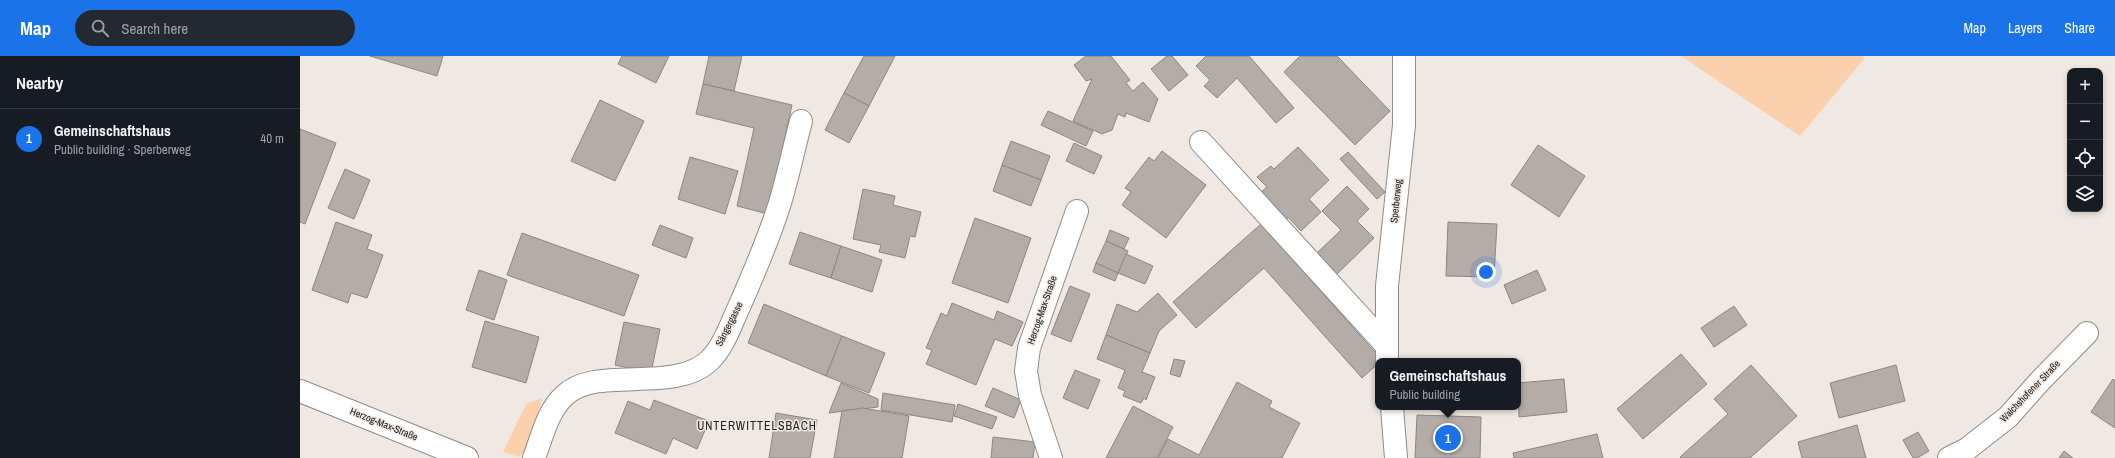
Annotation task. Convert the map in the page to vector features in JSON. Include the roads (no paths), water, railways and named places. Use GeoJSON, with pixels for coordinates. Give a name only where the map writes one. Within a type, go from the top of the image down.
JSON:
{"type":"FeatureCollection","features":[{"type":"Feature","properties":{"kind":"street","name":"Sperberweg"},"geometry":{"type":"LineString","coordinates":[[1387,353],[1386,286],[1404,125],[1404,56]]}},
{"type":"Feature","properties":{"kind":"street","name":"Sängergasse"},"geometry":{"type":"LineString","coordinates":[[534,458],[551,413],[564,395],[582,384],[673,377],[693,372],[710,359],[725,337],[753,274],[780,203],[801,120]]}},
{"type":"Feature","properties":{"kind":"street","name":"Sperberweg"},"geometry":{"type":"LineString","coordinates":[[1201,142],[1387,353]]}},
{"type":"Feature","properties":{"kind":"street","name":"Herzog-Max-Straße"},"geometry":{"type":"LineString","coordinates":[[1051,458],[1030,395],[1026,370],[1029,348],[1077,210]]}},
{"type":"Feature","properties":{"kind":"street","name":"Walchshofener Straße"},"geometry":{"type":"LineString","coordinates":[[1949,458],[1967,449],[2008,417],[2040,381],[2087,333]]}},
{"type":"Feature","properties":{"kind":"street","name":"Herzog-Max-Straße"},"geometry":{"type":"LineString","coordinates":[[300,391],[467,458]]}},
{"type":"Feature","properties":{"kind":"street"},"geometry":{"type":"LineString","coordinates":[[1392,410],[1396,458]]}},
{"type":"Feature","properties":{"kind":"place","name":"Gemeinschaftshaus"},"geometry":{"type":"Point","coordinates":[1448,438]}},
{"type":"Feature","properties":{"kind":"district","name":"UNTERWITTELSBACH"},"geometry":{"type":"Point","coordinates":[757,426]}}]}
